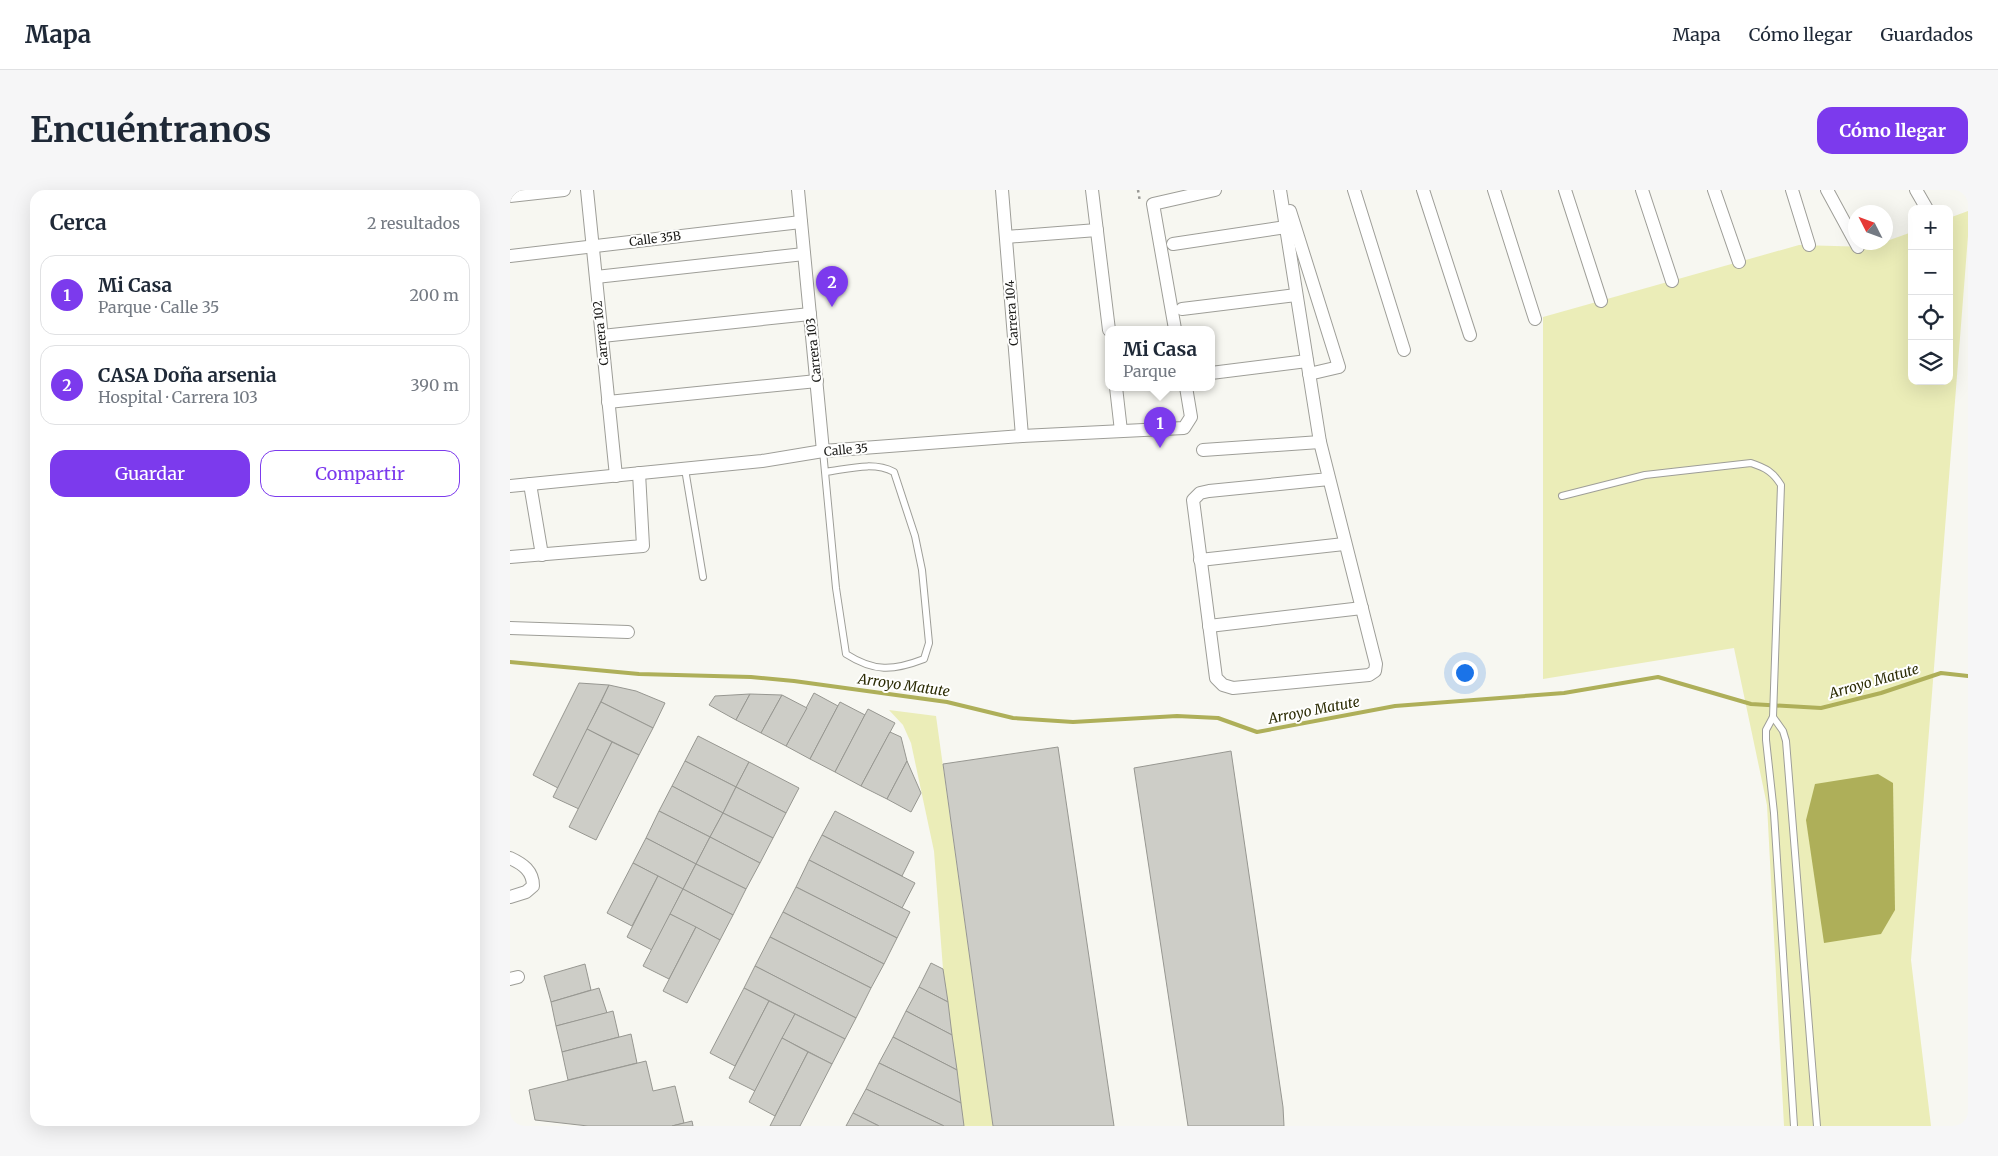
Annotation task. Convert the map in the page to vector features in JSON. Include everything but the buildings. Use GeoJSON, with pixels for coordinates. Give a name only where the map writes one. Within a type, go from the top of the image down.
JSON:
{"type":"FeatureCollection","features":[{"type":"Feature","properties":{"kind":"street"},"geometry":{"type":"LineString","coordinates":[[510,196],[564,190]]}},
{"type":"Feature","properties":{"kind":"street","name":"Carrera 102"},"geometry":{"type":"LineString","coordinates":[[587,190],[616,476]]}},
{"type":"Feature","properties":{"kind":"street","name":"Carrera 103"},"geometry":{"type":"LineString","coordinates":[[798,190],[823,451]]}},
{"type":"Feature","properties":{"kind":"street","name":"Carrera 104"},"geometry":{"type":"LineString","coordinates":[[1002,190],[1022,436]]}},
{"type":"Feature","properties":{"kind":"street"},"geometry":{"type":"LineString","coordinates":[[1092,190],[1109,326]]}},
{"type":"Feature","properties":{"kind":"street"},"geometry":{"type":"LineString","coordinates":[[1174,326],[1153,204],[1183,194],[1215,190]]}},
{"type":"Feature","properties":{"kind":"street"},"geometry":{"type":"LineString","coordinates":[[1281,190],[1320,442],[1329,479],[1344,544],[1376,664],[1375,671],[1369,675],[1233,688],[1223,685],[1216,678],[1193,500],[1200,493],[1329,479]]}},
{"type":"Feature","properties":{"kind":"street"},"geometry":{"type":"LineString","coordinates":[[1281,190],[1339,367],[1309,374]]}},
{"type":"Feature","properties":{"kind":"street"},"geometry":{"type":"LineString","coordinates":[[1354,190],[1404,350]]}},
{"type":"Feature","properties":{"kind":"street"},"geometry":{"type":"LineString","coordinates":[[1423,190],[1470,335]]}},
{"type":"Feature","properties":{"kind":"street"},"geometry":{"type":"LineString","coordinates":[[1494,190],[1535,319]]}},
{"type":"Feature","properties":{"kind":"street"},"geometry":{"type":"LineString","coordinates":[[1565,190],[1601,302]]}},
{"type":"Feature","properties":{"kind":"street"},"geometry":{"type":"LineString","coordinates":[[1642,190],[1672,281]]}},
{"type":"Feature","properties":{"kind":"street"},"geometry":{"type":"LineString","coordinates":[[1714,190],[1739,262]]}},
{"type":"Feature","properties":{"kind":"street"},"geometry":{"type":"LineString","coordinates":[[1792,190],[1809,245]]}},
{"type":"Feature","properties":{"kind":"street"},"geometry":{"type":"LineString","coordinates":[[1827,190],[1848,229]]}},
{"type":"Feature","properties":{"kind":"street"},"geometry":{"type":"LineString","coordinates":[[1916,190],[1925,205]]}},
{"type":"Feature","properties":{"kind":"street","name":"Calle 35B"},"geometry":{"type":"LineString","coordinates":[[510,256],[801,222]]}},
{"type":"Feature","properties":{"kind":"street"},"geometry":{"type":"LineString","coordinates":[[1173,244],[1286,228]]}},
{"type":"Feature","properties":{"kind":"street"},"geometry":{"type":"LineString","coordinates":[[1006,237],[1097,230]]}},
{"type":"Feature","properties":{"kind":"street"},"geometry":{"type":"LineString","coordinates":[[596,277],[804,254]]}},
{"type":"Feature","properties":{"kind":"street"},"geometry":{"type":"LineString","coordinates":[[1182,309],[1296,295]]}},
{"type":"Feature","properties":{"kind":"street"},"geometry":{"type":"LineString","coordinates":[[602,336],[810,314]]}},
{"type":"Feature","properties":{"kind":"street"},"geometry":{"type":"LineString","coordinates":[[1215,372],[1307,360]]}},
{"type":"Feature","properties":{"kind":"street"},"geometry":{"type":"LineString","coordinates":[[608,402],[817,380]]}},
{"type":"Feature","properties":{"kind":"street"},"geometry":{"type":"LineString","coordinates":[[1116,391],[1121,431]]}},
{"type":"Feature","properties":{"kind":"street","name":"Calle 35"},"geometry":{"type":"LineString","coordinates":[[510,486],[762,461],[823,451],[1022,436],[1184,428],[1191,418],[1187,391]]}},
{"type":"Feature","properties":{"kind":"street"},"geometry":{"type":"LineString","coordinates":[[1203,450],[1320,442]]}},
{"type":"Feature","properties":{"kind":"street"},"geometry":{"type":"LineString","coordinates":[[510,557],[643,546],[639,473]]}},
{"type":"Feature","properties":{"kind":"street"},"geometry":{"type":"LineString","coordinates":[[530,484],[542,555]]}},
{"type":"Feature","properties":{"kind":"street"},"geometry":{"type":"LineString","coordinates":[[1200,560],[1344,544]]}},
{"type":"Feature","properties":{"kind":"street"},"geometry":{"type":"LineString","coordinates":[[1209,626],[1362,608]]}},
{"type":"Feature","properties":{"kind":"street"},"geometry":{"type":"LineString","coordinates":[[510,628],[628,632]]}},
{"type":"Feature","properties":{"kind":"street"},"geometry":{"type":"LineString","coordinates":[[510,858],[526,867],[533,876],[532,886],[526,892],[510,897]]}},
{"type":"Feature","properties":{"kind":"lane"},"geometry":{"type":"LineString","coordinates":[[823,451],[836,588],[846,654],[864,664],[877,668],[902,668],[924,659],[929,643],[922,570],[915,536],[894,472],[883,466],[871,466],[825,472]]}},
{"type":"Feature","properties":{"kind":"lane"},"geometry":{"type":"LineString","coordinates":[[1562,496],[1645,475],[1751,463],[1766,468],[1775,474],[1781,485],[1773,714],[1766,730],[1766,740],[1775,833],[1794,1126]]}},
{"type":"Feature","properties":{"kind":"lane"},"geometry":{"type":"LineString","coordinates":[[686,469],[703,577]]}},
{"type":"Feature","properties":{"kind":"lane"},"geometry":{"type":"LineString","coordinates":[[1773,714],[1783,731],[1786,741],[1817,1126]]}},
{"type":"Feature","properties":{"kind":"green space"},"geometry":{"type":"Polygon","coordinates":[[[1968,211],[1968,236],[1911,960],[1931,1126],[1784,1126],[1767,805],[1734,648],[1543,679],[1543,317],[1799,245],[1848,246],[1848,250],[1893,250],[1893,239],[1908,233],[1908,385],[1953,385],[1953,217],[1968,211]]]}},
{"type":"Feature","properties":{"kind":"green space"},"geometry":{"type":"Polygon","coordinates":[[[889,710],[936,716],[993,1126],[964,1126],[943,969],[934,851],[911,743],[903,725],[889,710]]]}},
{"type":"Feature","properties":{"kind":"shaded area"},"geometry":{"type":"Polygon","coordinates":[[[1878,774],[1893,783],[1895,910],[1881,934],[1824,943],[1806,820],[1815,784],[1878,774]]]}},
{"type":"Feature","properties":{"kind":"waterway","name":"Arroyo Matute"},"geometry":{"type":"LineString","coordinates":[[510,662],[639,674],[751,677],[794,681],[947,702],[1013,718],[1073,722],[1177,716],[1218,718],[1257,732],[1395,706],[1564,693],[1658,677],[1751,704],[1821,708],[1881,693],[1941,673],[1968,676]]}},
{"type":"Feature","properties":{"kind":"place","name":"CASA Doña arsenia"},"geometry":{"type":"Point","coordinates":[832,307]}},
{"type":"Feature","properties":{"kind":"place","name":"Mi Casa"},"geometry":{"type":"Point","coordinates":[1160,448]}}]}
